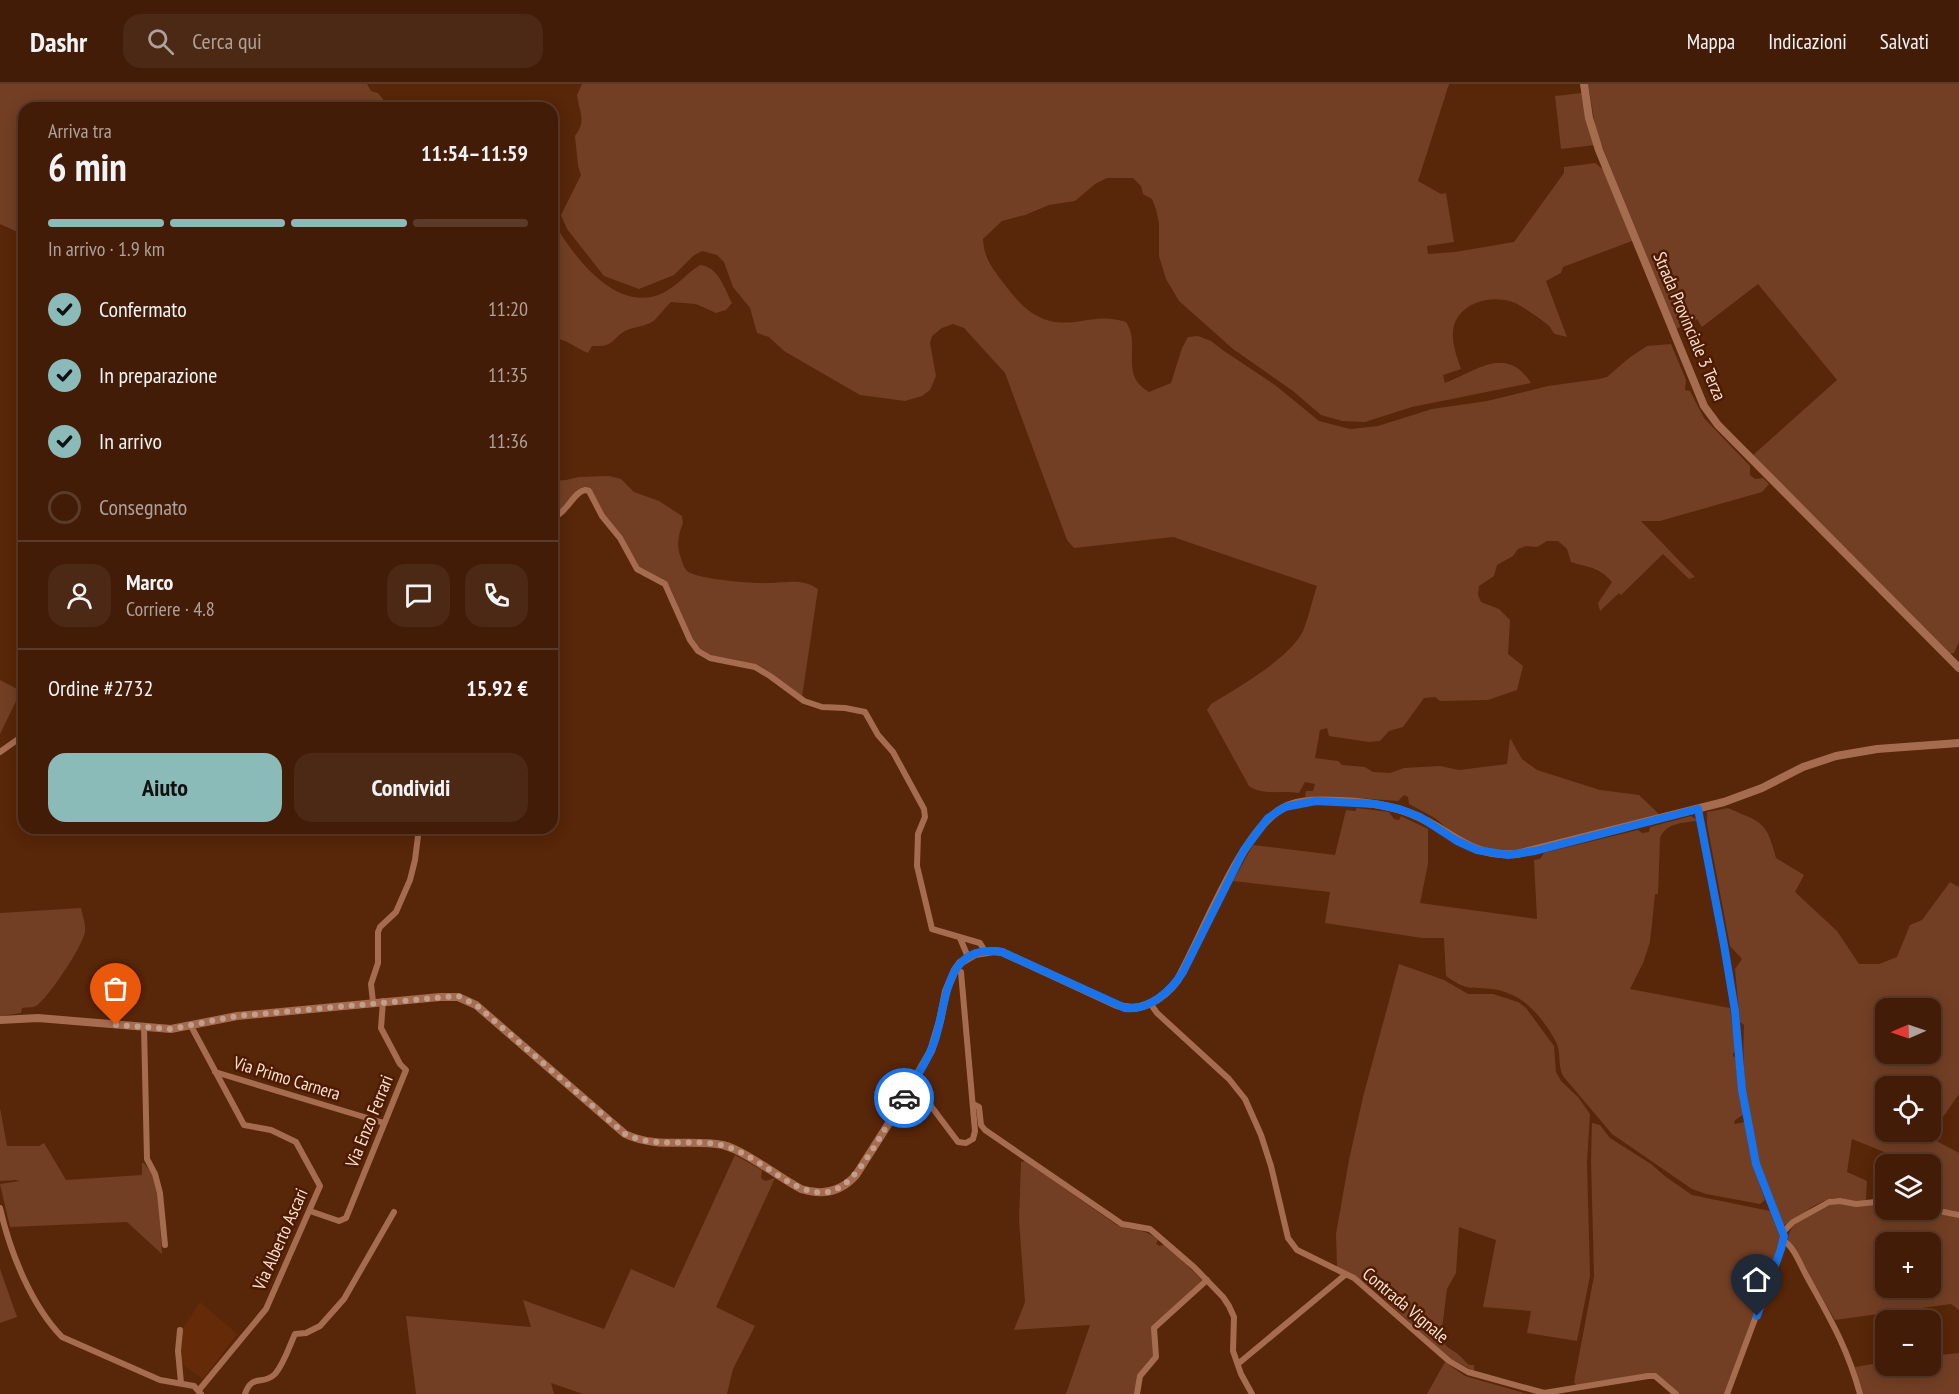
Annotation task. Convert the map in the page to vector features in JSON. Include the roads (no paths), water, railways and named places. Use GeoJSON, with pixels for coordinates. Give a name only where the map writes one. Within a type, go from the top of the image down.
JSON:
{"type":"FeatureCollection","features":[{"type":"Feature","properties":{"kind":"main road","name":"Strada Provinciale 3 Terza"},"geometry":{"type":"LineString","coordinates":[[1584,84],[1589,118],[1599,150],[1710,416],[1959,668]]}},
{"type":"Feature","properties":{"kind":"main road"},"geometry":{"type":"LineString","coordinates":[[0,1020],[38,1018],[171,1029],[237,1016],[451,996],[465,998],[625,1134],[647,1141],[728,1147],[790,1183],[812,1192],[836,1190],[850,1182],[862,1166],[909,1091],[933,1045],[950,979],[960,963],[968,957],[985,951],[1002,952],[1125,1008],[1137,1008],[1150,1003],[1165,994],[1177,981],[1244,850],[1268,818],[1285,807],[1316,801],[1375,804],[1399,809],[1420,817],[1457,841],[1477,850],[1508,855],[1535,851],[1740,797],[1803,767],[1836,756],[1876,749],[1959,744]]}},
{"type":"Feature","properties":{"kind":"street"},"geometry":{"type":"LineString","coordinates":[[558,516],[563,513],[579,491],[589,491],[602,516],[620,538],[634,565],[665,584],[690,640],[704,655],[755,667],[804,701],[822,707],[859,710],[868,716],[878,735],[893,752],[924,808],[925,818],[917,840],[917,866],[933,929],[980,943],[985,951]]}},
{"type":"Feature","properties":{"kind":"street"},"geometry":{"type":"LineString","coordinates":[[0,752],[18,739]]}},
{"type":"Feature","properties":{"kind":"street"},"geometry":{"type":"LineString","coordinates":[[1698,809],[1735,1011],[1742,1090],[1756,1164],[1783,1232],[1784,1240],[1728,1394]]}},
{"type":"Feature","properties":{"kind":"street"},"geometry":{"type":"LineString","coordinates":[[378,1002],[370,984],[378,963],[378,932],[380,927],[396,912],[410,880],[418,834]]}},
{"type":"Feature","properties":{"kind":"street"},"geometry":{"type":"LineString","coordinates":[[960,938],[968,957]]}},
{"type":"Feature","properties":{"kind":"street"},"geometry":{"type":"LineString","coordinates":[[909,1091],[925,1098],[952,1135],[962,1143],[973,1139],[975,1131],[961,972]]}},
{"type":"Feature","properties":{"kind":"street","name":"Via Enzo Ferrari"},"geometry":{"type":"LineString","coordinates":[[310,1211],[339,1221],[346,1218],[406,1070],[400,1064],[381,1029],[378,1002]]}},
{"type":"Feature","properties":{"kind":"street","name":"Contrada Vignale"},"geometry":{"type":"LineString","coordinates":[[1150,1003],[1157,1013],[1229,1079],[1245,1099],[1261,1135],[1277,1184],[1283,1221],[1293,1246],[1306,1256],[1354,1278],[1449,1361],[1467,1372],[1544,1393],[1648,1376],[1655,1377],[1676,1394]]}},
{"type":"Feature","properties":{"kind":"street","name":"Via Alberto Ascari"},"geometry":{"type":"LineString","coordinates":[[191,1026],[244,1125],[278,1132],[296,1142],[320,1186],[266,1309],[200,1392]]}},
{"type":"Feature","properties":{"kind":"street"},"geometry":{"type":"LineString","coordinates":[[144,1027],[147,1159],[160,1193],[165,1245]]}},
{"type":"Feature","properties":{"kind":"street","name":"Via Primo Carnera"},"geometry":{"type":"LineString","coordinates":[[215,1072],[384,1123]]}},
{"type":"Feature","properties":{"kind":"street"},"geometry":{"type":"LineString","coordinates":[[973,1104],[980,1107],[981,1125],[985,1130],[1116,1220],[1132,1227],[1150,1229],[1207,1280],[1223,1297],[1234,1317],[1233,1350],[1241,1374],[1252,1394]]}},
{"type":"Feature","properties":{"kind":"street"},"geometry":{"type":"LineString","coordinates":[[1783,1232],[1792,1222],[1829,1202],[1840,1201],[1856,1204],[1875,1202]]}},
{"type":"Feature","properties":{"kind":"street"},"geometry":{"type":"LineString","coordinates":[[0,1208],[9,1246],[18,1266],[50,1324],[62,1337],[152,1377],[166,1382],[194,1386],[200,1392]]}},
{"type":"Feature","properties":{"kind":"street"},"geometry":{"type":"LineString","coordinates":[[1941,1211],[1959,1215]]}},
{"type":"Feature","properties":{"kind":"street"},"geometry":{"type":"LineString","coordinates":[[245,1394],[249,1383],[273,1376],[295,1334],[311,1332],[320,1326],[345,1299],[394,1212]]}},
{"type":"Feature","properties":{"kind":"street"},"geometry":{"type":"LineString","coordinates":[[1784,1240],[1845,1346],[1860,1394]]}},
{"type":"Feature","properties":{"kind":"street"},"geometry":{"type":"LineString","coordinates":[[1239,1364],[1345,1275]]}},
{"type":"Feature","properties":{"kind":"street"},"geometry":{"type":"LineString","coordinates":[[1137,1394],[1140,1376],[1156,1357],[1154,1328],[1207,1280]]}},
{"type":"Feature","properties":{"kind":"street"},"geometry":{"type":"LineString","coordinates":[[180,1330],[178,1351],[181,1383]]}}]}
